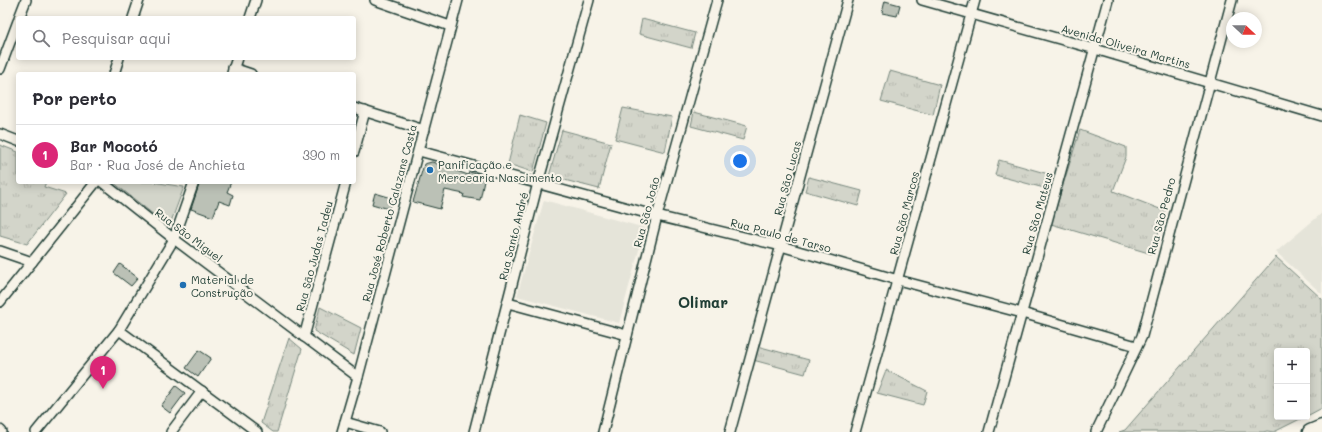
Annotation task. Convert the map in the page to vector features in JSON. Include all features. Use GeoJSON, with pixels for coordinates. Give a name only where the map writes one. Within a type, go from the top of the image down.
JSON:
{"type":"FeatureCollection","features":[{"type":"Feature","properties":{"kind":"main road"},"geometry":{"type":"LineString","coordinates":[[1310,432],[1322,427]]}},
{"type":"Feature","properties":{"kind":"street"},"geometry":{"type":"LineString","coordinates":[[20,16],[26,0]]}},
{"type":"Feature","properties":{"kind":"street"},"geometry":{"type":"LineString","coordinates":[[134,16],[139,0]]}},
{"type":"Feature","properties":{"kind":"street"},"geometry":{"type":"LineString","coordinates":[[251,16],[256,0]]}},
{"type":"Feature","properties":{"kind":"street"},"geometry":{"type":"LineString","coordinates":[[375,0],[450,26]]}},
{"type":"Feature","properties":{"kind":"street","name":"Rua José Roberto Calazans Costa"},"geometry":{"type":"LineString","coordinates":[[342,432],[419,151],[450,26],[458,0]]}},
{"type":"Feature","properties":{"kind":"street","name":"Rua Santo André"},"geometry":{"type":"LineString","coordinates":[[474,432],[538,183],[589,0]]}},
{"type":"Feature","properties":{"kind":"street","name":"Rua São João"},"geometry":{"type":"LineString","coordinates":[[603,432],[657,216],[717,0]]}},
{"type":"Feature","properties":{"kind":"street","name":"Rua São Lucas"},"geometry":{"type":"LineString","coordinates":[[730,432],[848,0]]}},
{"type":"Feature","properties":{"kind":"street","name":"Avenida Oliveira Martins"},"geometry":{"type":"LineString","coordinates":[[922,0],[1322,116]]}},
{"type":"Feature","properties":{"kind":"street","name":"Rua São Marcos"},"geometry":{"type":"LineString","coordinates":[[855,432],[975,0]]}},
{"type":"Feature","properties":{"kind":"street","name":"Rua São Mateus"},"geometry":{"type":"LineString","coordinates":[[989,432],[1108,0]]}},
{"type":"Feature","properties":{"kind":"street","name":"Rua São Pedro"},"geometry":{"type":"LineString","coordinates":[[1096,432],[1142,336],[1232,0]]}},
{"type":"Feature","properties":{"kind":"street"},"geometry":{"type":"LineString","coordinates":[[0,70],[16,26]]}},
{"type":"Feature","properties":{"kind":"street"},"geometry":{"type":"LineString","coordinates":[[115,72],[119,60]]}},
{"type":"Feature","properties":{"kind":"street"},"geometry":{"type":"LineString","coordinates":[[232,71],[236,60]]}},
{"type":"Feature","properties":{"kind":"street"},"geometry":{"type":"LineString","coordinates":[[356,109],[424,130]]}},
{"type":"Feature","properties":{"kind":"street"},"geometry":{"type":"LineString","coordinates":[[356,145],[365,111]]}},
{"type":"Feature","properties":{"kind":"street"},"geometry":{"type":"LineString","coordinates":[[0,134],[16,140]]}},
{"type":"Feature","properties":{"kind":"street","name":"Rua Paulo de Tarso"},"geometry":{"type":"LineString","coordinates":[[419,151],[657,216],[781,246],[898,280],[1022,313],[1133,345],[1136,348]]}},
{"type":"Feature","properties":{"kind":"street"},"geometry":{"type":"LineString","coordinates":[[0,302],[94,184]]}},
{"type":"Feature","properties":{"kind":"street","name":"Rua São Miguel"},"geometry":{"type":"LineString","coordinates":[[105,184],[174,239],[358,377]]}},
{"type":"Feature","properties":{"kind":"street"},"geometry":{"type":"LineString","coordinates":[[36,432],[118,330],[174,239],[193,184]]}},
{"type":"Feature","properties":{"kind":"street","name":"Rua São Judas Tadeu"},"geometry":{"type":"LineString","coordinates":[[304,337],[345,184]]}},
{"type":"Feature","properties":{"kind":"street"},"geometry":{"type":"LineString","coordinates":[[0,251],[32,262]]}},
{"type":"Feature","properties":{"kind":"street"},"geometry":{"type":"LineString","coordinates":[[508,303],[627,335]]}},
{"type":"Feature","properties":{"kind":"street"},"geometry":{"type":"LineString","coordinates":[[118,330],[257,432]]}},
{"type":"Feature","properties":{"kind":"street"},"geometry":{"type":"LineString","coordinates":[[171,432],[202,391]]}},
{"type":"Feature","properties":{"kind":"street"},"geometry":{"type":"LineString","coordinates":[[345,422],[380,432]]}},
{"type":"Feature","properties":{"kind":"shaded area"},"geometry":{"type":"Polygon","coordinates":[[[544,200],[645,228],[619,323],[517,296],[544,200]]]}},
{"type":"Feature","properties":{"kind":"shaded area"},"geometry":{"type":"Polygon","coordinates":[[[1322,213],[1322,294],[1276,252],[1322,213]]]}},
{"type":"Feature","properties":{"kind":"green space"},"geometry":{"type":"Polygon","coordinates":[[[642,19],[695,33],[691,48],[639,34],[642,19]]]}},
{"type":"Feature","properties":{"kind":"green space"},"geometry":{"type":"Polygon","coordinates":[[[890,71],[940,85],[933,115],[881,101],[890,71]]]}},
{"type":"Feature","properties":{"kind":"green space"},"geometry":{"type":"Polygon","coordinates":[[[623,108],[672,117],[665,152],[615,139],[623,108]]]}},
{"type":"Feature","properties":{"kind":"green space"},"geometry":{"type":"Polygon","coordinates":[[[694,112],[747,126],[743,140],[691,126],[694,112]]]}},
{"type":"Feature","properties":{"kind":"green space"},"geometry":{"type":"Polygon","coordinates":[[[520,115],[546,123],[533,172],[508,164],[520,115]]]}},
{"type":"Feature","properties":{"kind":"green space"},"geometry":{"type":"Polygon","coordinates":[[[562,130],[611,143],[599,189],[549,176],[562,130]]]}},
{"type":"Feature","properties":{"kind":"green space"},"geometry":{"type":"Polygon","coordinates":[[[1080,130],[1126,147],[1126,157],[1113,191],[1165,211],[1152,254],[1051,224],[1080,130]]]}},
{"type":"Feature","properties":{"kind":"green space"},"geometry":{"type":"Polygon","coordinates":[[[0,145],[16,151],[16,184],[45,184],[44,187],[66,194],[27,244],[0,236],[0,145]]]}},
{"type":"Feature","properties":{"kind":"green space"},"geometry":{"type":"Polygon","coordinates":[[[999,160],[1052,175],[1048,189],[995,175],[999,160]]]}},
{"type":"Feature","properties":{"kind":"green space"},"geometry":{"type":"Polygon","coordinates":[[[809,177],[862,191],[858,206],[805,191],[809,177]]]}},
{"type":"Feature","properties":{"kind":"green space"},"geometry":{"type":"Polygon","coordinates":[[[115,184],[165,184],[184,187],[169,227],[115,184]]]}},
{"type":"Feature","properties":{"kind":"green space"},"geometry":{"type":"Polygon","coordinates":[[[1276,257],[1322,299],[1322,408],[1310,414],[1310,348],[1274,348],[1274,420],[1298,420],[1274,432],[1119,432],[1125,430],[1276,257]]]}},
{"type":"Feature","properties":{"kind":"green space"},"geometry":{"type":"Polygon","coordinates":[[[320,307],[361,328],[354,355],[314,331],[320,307]]]}},
{"type":"Feature","properties":{"kind":"green space"},"geometry":{"type":"Polygon","coordinates":[[[289,338],[302,349],[277,432],[273,432],[261,423],[289,338]]]}},
{"type":"Feature","properties":{"kind":"green space"},"geometry":{"type":"Polygon","coordinates":[[[757,346],[809,360],[805,374],[753,360],[757,346]]]}},
{"type":"Feature","properties":{"kind":"green space"},"geometry":{"type":"Polygon","coordinates":[[[886,370],[927,391],[923,405],[877,393],[886,370]]]}},
{"type":"Feature","properties":{"kind":"building"},"geometry":{"type":"Polygon","coordinates":[[[885,1],[900,5],[897,16],[882,13],[885,1]]]}},
{"type":"Feature","properties":{"kind":"building"},"geometry":{"type":"Polygon","coordinates":[[[432,162],[468,175],[469,172],[485,176],[480,200],[463,197],[464,194],[445,190],[440,209],[413,202],[424,164],[432,162]]]}},
{"type":"Feature","properties":{"kind":"building"},"geometry":{"type":"Polygon","coordinates":[[[199,184],[230,184],[227,192],[233,195],[230,205],[219,201],[213,217],[191,209],[199,184]]]}},
{"type":"Feature","properties":{"kind":"building"},"geometry":{"type":"Polygon","coordinates":[[[375,193],[392,198],[389,209],[372,204],[375,193]]]}},
{"type":"Feature","properties":{"kind":"building"},"geometry":{"type":"Polygon","coordinates":[[[120,264],[138,278],[131,286],[114,273],[120,264]]]}},
{"type":"Feature","properties":{"kind":"building"},"geometry":{"type":"Polygon","coordinates":[[[199,350],[211,358],[198,377],[186,368],[199,350]]]}},
{"type":"Feature","properties":{"kind":"building"},"geometry":{"type":"Polygon","coordinates":[[[176,386],[185,393],[170,413],[161,406],[176,386]]]}},
{"type":"Feature","properties":{"kind":"place","name":"Panificação e Mercearia Nascimento"},"geometry":{"type":"Point","coordinates":[430,170]}},
{"type":"Feature","properties":{"kind":"place","name":"Material de Construção"},"geometry":{"type":"Point","coordinates":[183,285]}},
{"type":"Feature","properties":{"kind":"place","name":"Bar Mocotó"},"geometry":{"type":"Point","coordinates":[103,389]}},
{"type":"Feature","properties":{"kind":"district","name":"Olimar"},"geometry":{"type":"Point","coordinates":[703,302]}}]}
